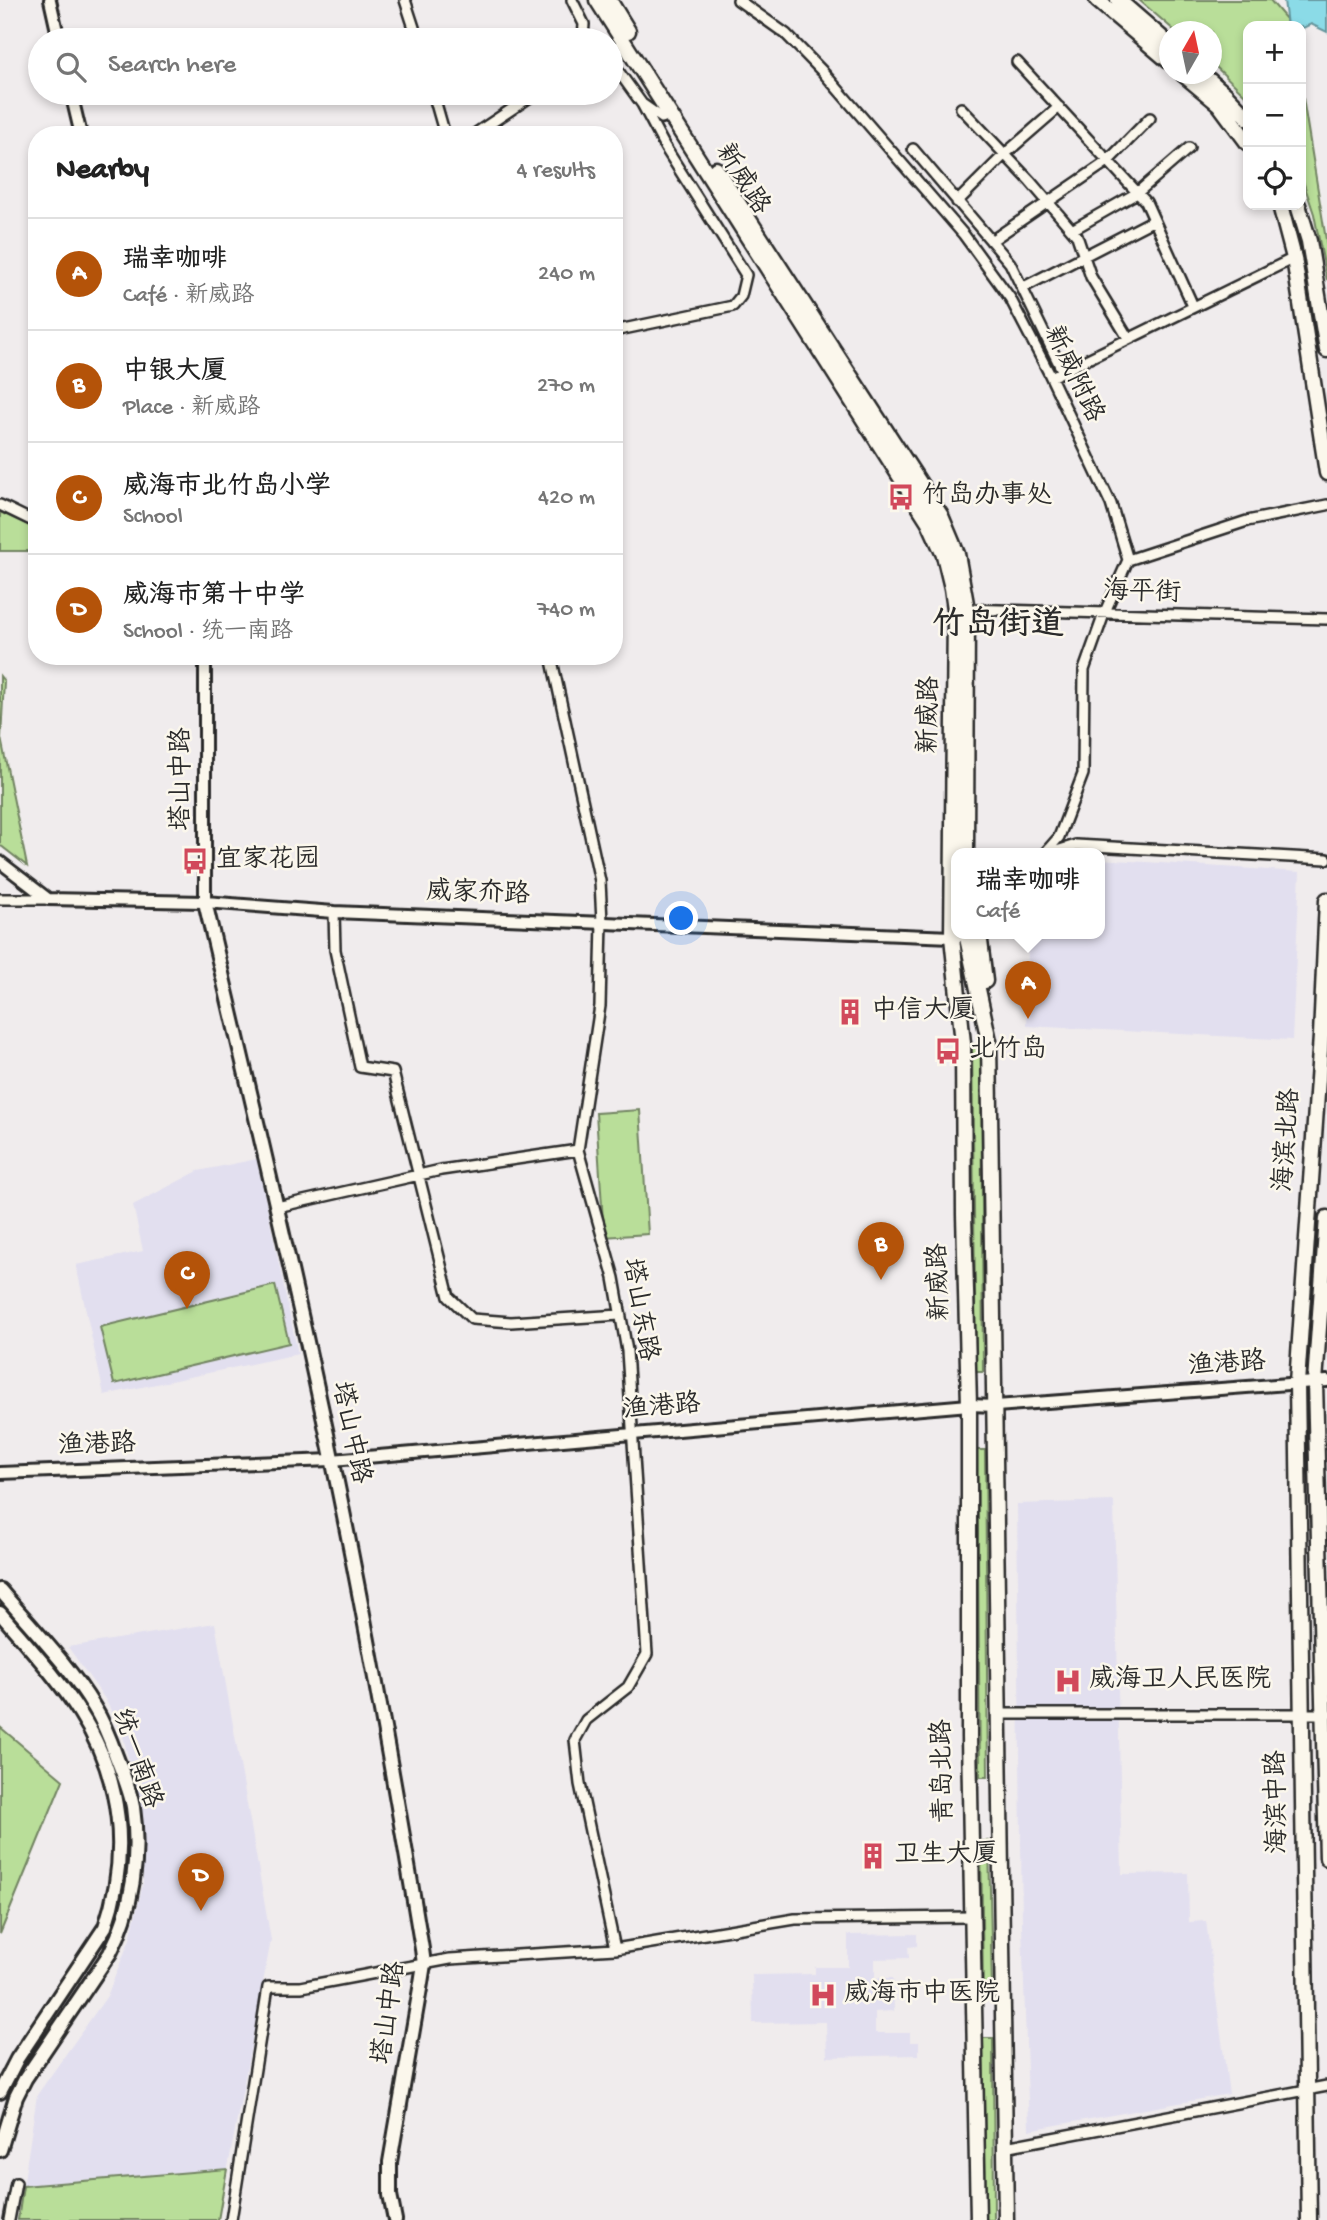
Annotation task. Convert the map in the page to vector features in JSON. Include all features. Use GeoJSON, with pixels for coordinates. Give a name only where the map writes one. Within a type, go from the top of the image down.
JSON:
{"type":"FeatureCollection","features":[{"type":"Feature","properties":{"kind":"main road","name":"新威路"},"geometry":{"type":"LineString","coordinates":[[597,0],[615,28]]}},
{"type":"Feature","properties":{"kind":"main road","name":"新威路"},"geometry":{"type":"LineString","coordinates":[[609,0],[940,516],[957,554],[961,609],[966,848]]}},
{"type":"Feature","properties":{"kind":"main road"},"geometry":{"type":"LineString","coordinates":[[1097,0],[1159,53]]}},
{"type":"Feature","properties":{"kind":"main road"},"geometry":{"type":"LineString","coordinates":[[1118,0],[1159,35]]}},
{"type":"Feature","properties":{"kind":"main road","name":"新威路"},"geometry":{"type":"LineString","coordinates":[[623,41],[929,522],[944,555],[961,609],[966,848]]}},
{"type":"Feature","properties":{"kind":"main road"},"geometry":{"type":"LineString","coordinates":[[1195,84],[1219,104],[1243,136]]}},
{"type":"Feature","properties":{"kind":"main road"},"geometry":{"type":"LineString","coordinates":[[1214,84],[1243,113]]}},
{"type":"Feature","properties":{"kind":"main road"},"geometry":{"type":"LineString","coordinates":[[1281,210],[1294,258],[1323,414],[1327,472]]}},
{"type":"Feature","properties":{"kind":"main road"},"geometry":{"type":"LineString","coordinates":[[1300,210],[1309,241],[1327,350]]}},
{"type":"Feature","properties":{"kind":"main road","name":"海滨北路"},"geometry":{"type":"LineString","coordinates":[[1297,1383],[1324,1036],[1327,900]]}},
{"type":"Feature","properties":{"kind":"main road","name":"塔山中路"},"geometry":{"type":"LineString","coordinates":[[205,902],[277,1206],[332,1460],[389,1751],[424,1964],[390,2162],[390,2195],[395,2220]]}},
{"type":"Feature","properties":{"kind":"main road","name":"新威路"},"geometry":{"type":"LineString","coordinates":[[968,939],[963,1043],[964,1215],[970,1405]]}},
{"type":"Feature","properties":{"kind":"main road","name":"新威路"},"geometry":{"type":"LineString","coordinates":[[969,939],[989,1041],[996,1406]]}},
{"type":"Feature","properties":{"kind":"main road","name":"海滨北路"},"geometry":{"type":"LineString","coordinates":[[1321,1381],[1327,1218]]}},
{"type":"Feature","properties":{"kind":"main road","name":"海滨中路"},"geometry":{"type":"LineString","coordinates":[[1321,1381],[1327,1858]]}},
{"type":"Feature","properties":{"kind":"main road","name":"海滨中路"},"geometry":{"type":"LineString","coordinates":[[1297,1383],[1309,2220]]}},
{"type":"Feature","properties":{"kind":"main road","name":"青岛北路"},"geometry":{"type":"LineString","coordinates":[[970,1405],[969,1737],[978,2220]]}},
{"type":"Feature","properties":{"kind":"main road","name":"青岛北路"},"geometry":{"type":"LineString","coordinates":[[996,1406],[997,1714],[1006,2220]]}},
{"type":"Feature","properties":{"kind":"main road","name":"统一南路"},"geometry":{"type":"LineString","coordinates":[[0,1590],[93,1705],[104,1725],[132,1805],[135,1841],[128,1909],[120,1934],[25,2079],[16,2097],[0,2150]]}},
{"type":"Feature","properties":{"kind":"main road","name":"统一南路"},"geometry":{"type":"LineString","coordinates":[[0,1613],[80,1712],[96,1740],[118,1808],[121,1839],[117,1881],[105,1927],[17,2059],[0,2092]]}},
{"type":"Feature","properties":{"kind":"street"},"geometry":{"type":"LineString","coordinates":[[50,0],[56,28]]}},
{"type":"Feature","properties":{"kind":"street"},"geometry":{"type":"LineString","coordinates":[[405,0],[414,28]]}},
{"type":"Feature","properties":{"kind":"street"},"geometry":{"type":"LineString","coordinates":[[572,0],[583,28]]}},
{"type":"Feature","properties":{"kind":"street","name":"新威附路"},"geometry":{"type":"LineString","coordinates":[[738,0],[786,34],[822,71],[964,235],[1010,299],[1051,377],[1111,504],[1128,560]]}},
{"type":"Feature","properties":{"kind":"street"},"geometry":{"type":"LineString","coordinates":[[1017,62],[1146,202],[1193,306]]}},
{"type":"Feature","properties":{"kind":"street"},"geometry":{"type":"LineString","coordinates":[[623,78],[642,104],[665,147],[746,275],[741,296],[733,306],[623,329]]}},
{"type":"Feature","properties":{"kind":"street"},"geometry":{"type":"LineString","coordinates":[[642,104],[662,118],[670,114]]}},
{"type":"Feature","properties":{"kind":"street"},"geometry":{"type":"LineString","coordinates":[[74,105],[79,126]]}},
{"type":"Feature","properties":{"kind":"street"},"geometry":{"type":"LineString","coordinates":[[436,105],[442,126]]}},
{"type":"Feature","properties":{"kind":"street"},"geometry":{"type":"LineString","coordinates":[[486,126],[518,105]]}},
{"type":"Feature","properties":{"kind":"street"},"geometry":{"type":"LineString","coordinates":[[957,202],[1005,154],[1059,107]]}},
{"type":"Feature","properties":{"kind":"street"},"geometry":{"type":"LineString","coordinates":[[961,108],[1077,236],[1091,277],[1128,338]]}},
{"type":"Feature","properties":{"kind":"street"},"geometry":{"type":"LineString","coordinates":[[991,241],[1108,161],[1150,118]]}},
{"type":"Feature","properties":{"kind":"street"},"geometry":{"type":"LineString","coordinates":[[1072,230],[1137,192],[1189,148]]}},
{"type":"Feature","properties":{"kind":"street"},"geometry":{"type":"LineString","coordinates":[[913,149],[1010,263],[1062,370]]}},
{"type":"Feature","properties":{"kind":"street"},"geometry":{"type":"LineString","coordinates":[[1022,288],[1154,220]]}},
{"type":"Feature","properties":{"kind":"street"},"geometry":{"type":"LineString","coordinates":[[1051,377],[1294,258]]}},
{"type":"Feature","properties":{"kind":"street"},"geometry":{"type":"LineString","coordinates":[[0,505],[28,519]]}},
{"type":"Feature","properties":{"kind":"street"},"geometry":{"type":"LineString","coordinates":[[1051,848],[1059,837],[1083,775],[1084,670],[1104,614],[1128,560],[1247,521],[1327,505]]}},
{"type":"Feature","properties":{"kind":"street","name":"海平街"},"geometry":{"type":"LineString","coordinates":[[961,609],[1327,619]]}},
{"type":"Feature","properties":{"kind":"street","name":"塔山中路"},"geometry":{"type":"LineString","coordinates":[[205,665],[205,902]]}},
{"type":"Feature","properties":{"kind":"street","name":"塔山东路"},"geometry":{"type":"LineString","coordinates":[[553,665],[600,881],[603,922],[600,1006],[578,1150],[614,1278],[627,1351],[647,1654],[628,1687],[586,1720],[575,1741],[580,1784],[615,1949]]}},
{"type":"Feature","properties":{"kind":"street"},"geometry":{"type":"LineString","coordinates":[[1066,848],[1076,845],[1327,859]]}},
{"type":"Feature","properties":{"kind":"street"},"geometry":{"type":"LineString","coordinates":[[0,862],[48,899]]}},
{"type":"Feature","properties":{"kind":"street"},"geometry":{"type":"LineString","coordinates":[[0,898],[48,899]]}},
{"type":"Feature","properties":{"kind":"street","name":"威家夼路"},"geometry":{"type":"LineString","coordinates":[[48,899],[205,902],[334,912],[951,933]]}},
{"type":"Feature","properties":{"kind":"street"},"geometry":{"type":"LineString","coordinates":[[334,912],[335,950],[360,1067],[393,1072],[449,1297],[472,1319],[511,1322],[620,1315]]}},
{"type":"Feature","properties":{"kind":"street"},"geometry":{"type":"LineString","coordinates":[[277,1206],[418,1175],[578,1150]]}},
{"type":"Feature","properties":{"kind":"street","name":"渔港路"},"geometry":{"type":"LineString","coordinates":[[0,1474],[332,1460],[970,1405],[996,1406],[1321,1381]]}},
{"type":"Feature","properties":{"kind":"street"},"geometry":{"type":"LineString","coordinates":[[997,1714],[1326,1714]]}},
{"type":"Feature","properties":{"kind":"street"},"geometry":{"type":"LineString","coordinates":[[231,2220],[268,1987],[301,1987],[450,1959],[615,1949],[795,1919],[972,1917]]}},
{"type":"Feature","properties":{"kind":"street"},"geometry":{"type":"LineString","coordinates":[[1005,2147],[1327,2086]]}},
{"type":"Feature","properties":{"kind":"street"},"geometry":{"type":"LineString","coordinates":[[9,2220],[16,2183]]}},
{"type":"Feature","properties":{"kind":"shaded area"},"geometry":{"type":"Polygon","coordinates":[[[1105,859],[1300,872],[1292,1040],[1027,1026],[1028,939],[1105,939],[1105,859]]]}},
{"type":"Feature","properties":{"kind":"shaded area"},"geometry":{"type":"Polygon","coordinates":[[[257,1159],[298,1354],[104,1395],[76,1265],[143,1251],[133,1205],[198,1171],[257,1159]]]}},
{"type":"Feature","properties":{"kind":"shaded area"},"geometry":{"type":"Polygon","coordinates":[[[1114,1501],[1122,1874],[1188,1873],[1189,1922],[1206,1921],[1229,2094],[1029,2130],[1022,1926],[1017,1504],[1114,1501]]]}},
{"type":"Feature","properties":{"kind":"shaded area"},"geometry":{"type":"Polygon","coordinates":[[[215,1623],[271,1940],[218,2220],[18,2220],[37,2095],[107,1996],[130,1939],[143,1883],[142,1815],[122,1732],[105,1699],[68,1647],[215,1623]]]}},
{"type":"Feature","properties":{"kind":"shaded area","name":"威海市中医院"},"geometry":{"type":"Polygon","coordinates":[[[917,1934],[917,1946],[908,1947],[909,1958],[875,1959],[875,1978],[893,1978],[894,2011],[875,2012],[875,2033],[910,2033],[910,2042],[919,2042],[919,2055],[827,2057],[826,2022],[753,2023],[752,1975],[815,1974],[815,1967],[848,1967],[848,1935],[917,1934]]]}},
{"type":"Feature","properties":{"kind":"green space"},"geometry":{"type":"Polygon","coordinates":[[[1139,0],[1270,0],[1286,21],[1243,21],[1243,93],[1222,73],[1222,21],[1163,21],[1139,0]]]}},
{"type":"Feature","properties":{"kind":"green space"},"geometry":{"type":"Polygon","coordinates":[[[1306,117],[1327,246],[1327,280],[1314,214],[1306,190],[1306,117]]]}},
{"type":"Feature","properties":{"kind":"green space"},"geometry":{"type":"Polygon","coordinates":[[[0,512],[28,525],[28,551],[0,551],[0,512]]]}},
{"type":"Feature","properties":{"kind":"green space"},"geometry":{"type":"Polygon","coordinates":[[[0,676],[4,681],[1,738],[27,866],[0,845],[0,676]]]}},
{"type":"Feature","properties":{"kind":"green space"},"geometry":{"type":"Polygon","coordinates":[[[981,1044],[983,1372],[976,1372],[972,1045],[981,1044]]]}},
{"type":"Feature","properties":{"kind":"green space"},"geometry":{"type":"Polygon","coordinates":[[[640,1110],[648,1234],[604,1237],[596,1113],[640,1110]]]}},
{"type":"Feature","properties":{"kind":"green space"},"geometry":{"type":"Polygon","coordinates":[[[275,1285],[289,1343],[114,1384],[100,1327],[275,1285]]]}},
{"type":"Feature","properties":{"kind":"green space"},"geometry":{"type":"Polygon","coordinates":[[[977,1450],[985,1450],[988,1777],[980,1777],[977,1450]]]}},
{"type":"Feature","properties":{"kind":"green space"},"geometry":{"type":"Polygon","coordinates":[[[0,1727],[63,1780],[0,1934],[0,1727]]]}},
{"type":"Feature","properties":{"kind":"green space"},"geometry":{"type":"Polygon","coordinates":[[[981,1841],[989,1841],[992,1990],[983,1991],[981,1841]]]}},
{"type":"Feature","properties":{"kind":"green space"},"geometry":{"type":"Polygon","coordinates":[[[983,2038],[993,2038],[994,2220],[986,2220],[983,2038]]]}},
{"type":"Feature","properties":{"kind":"green space"},"geometry":{"type":"Polygon","coordinates":[[[227,2169],[218,2220],[18,2220],[23,2186],[227,2169]]]}},
{"type":"Feature","properties":{"kind":"water"},"geometry":{"type":"Polygon","coordinates":[[[1284,0],[1327,0],[1327,32],[1311,24],[1306,26],[1306,21],[1286,21],[1284,0]]]}},
{"type":"Feature","properties":{"kind":"place","name":"竹岛办事处"},"geometry":{"type":"Point","coordinates":[901,497]}},
{"type":"Feature","properties":{"kind":"place","name":"宜家花园"},"geometry":{"type":"Point","coordinates":[195,861]}},
{"type":"Feature","properties":{"kind":"place","name":"中信大厦"},"geometry":{"type":"Point","coordinates":[850,1012]}},
{"type":"Feature","properties":{"kind":"place","name":"瑞幸咖啡"},"geometry":{"type":"Point","coordinates":[1028,1019]}},
{"type":"Feature","properties":{"kind":"place","name":"北竹岛"},"geometry":{"type":"Point","coordinates":[948,1051]}},
{"type":"Feature","properties":{"kind":"place","name":"中银大厦"},"geometry":{"type":"Point","coordinates":[881,1280]}},
{"type":"Feature","properties":{"kind":"place","name":"威海市北竹岛小学"},"geometry":{"type":"Point","coordinates":[187,1309]}},
{"type":"Feature","properties":{"kind":"place","name":"威海卫人民医院"},"geometry":{"type":"Point","coordinates":[1068,1681]}},
{"type":"Feature","properties":{"kind":"place","name":"卫生大厦"},"geometry":{"type":"Point","coordinates":[873,1856]}},
{"type":"Feature","properties":{"kind":"place","name":"威海市第十中学"},"geometry":{"type":"Point","coordinates":[201,1911]}},
{"type":"Feature","properties":{"kind":"place","name":"威海市中医院"},"geometry":{"type":"Point","coordinates":[823,1995]}},
{"type":"Feature","properties":{"kind":"district","name":"竹岛街道"},"geometry":{"type":"Point","coordinates":[998,627]}}]}
